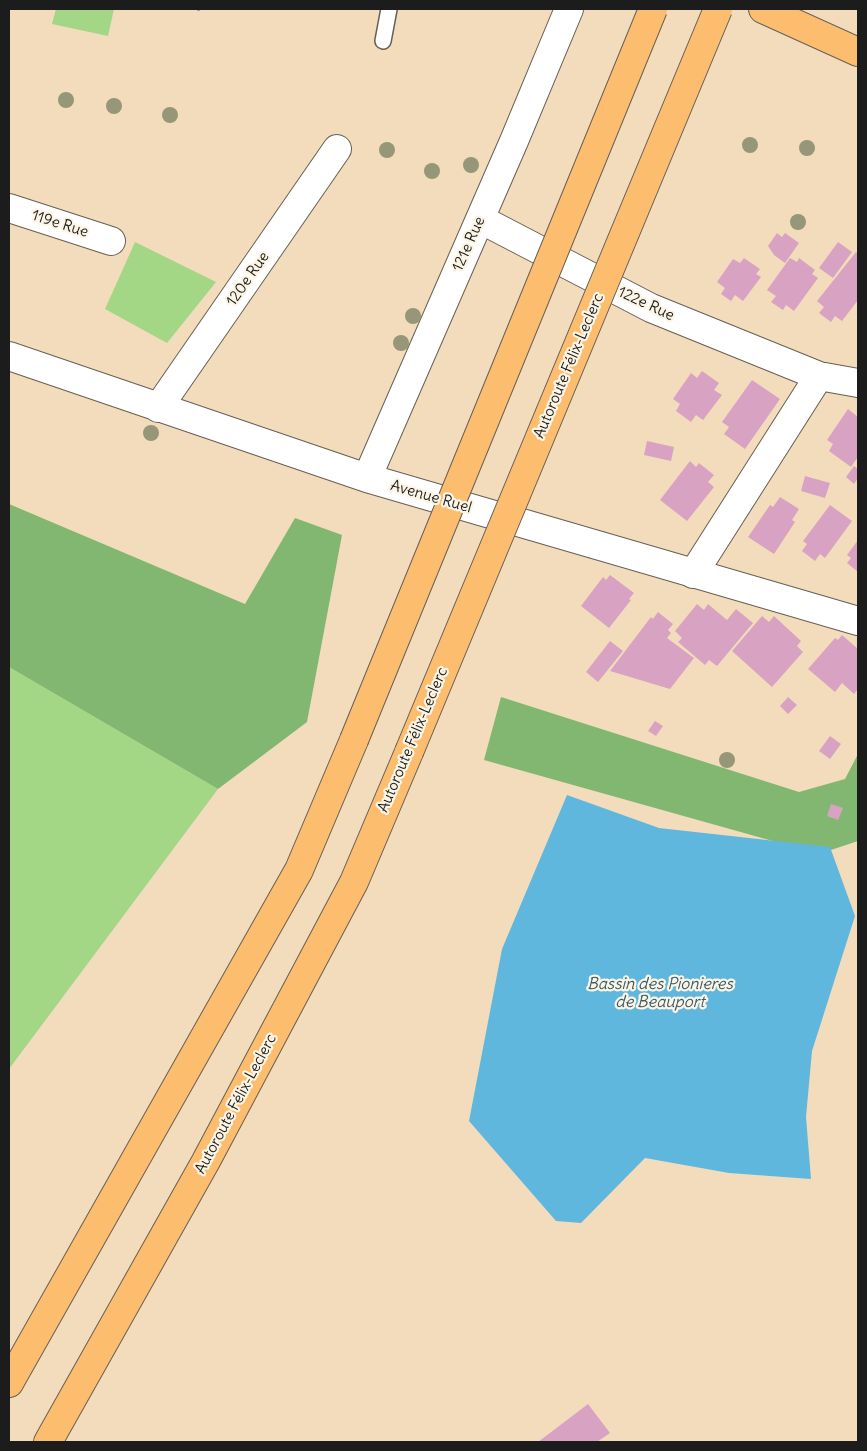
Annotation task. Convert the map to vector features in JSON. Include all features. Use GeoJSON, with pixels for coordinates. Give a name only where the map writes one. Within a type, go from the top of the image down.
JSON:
{"type":"FeatureCollection","features":[{"type":"Feature","properties":{"kind":"main road"},"geometry":{"type":"LineString","coordinates":[[9,1383],[299,870],[653,9]]}},
{"type":"Feature","properties":{"kind":"main road","name":"Autoroute Félix-Leclerc"},"geometry":{"type":"LineString","coordinates":[[48,1442],[206,1161],[354,882],[718,9]]}},
{"type":"Feature","properties":{"kind":"main road"},"geometry":{"type":"LineString","coordinates":[[763,9],[858,52]]}},
{"type":"Feature","properties":{"kind":"street","name":"121e Rue"},"geometry":{"type":"LineString","coordinates":[[367,478],[569,9]]}},
{"type":"Feature","properties":{"kind":"street","name":"120e Rue"},"geometry":{"type":"LineString","coordinates":[[158,408],[337,149]]}},
{"type":"Feature","properties":{"kind":"street","name":"119e Rue"},"geometry":{"type":"LineString","coordinates":[[9,208],[111,241]]}},
{"type":"Feature","properties":{"kind":"street","name":"122e Rue"},"geometry":{"type":"LineString","coordinates":[[480,219],[651,308],[819,376],[858,383]]}},
{"type":"Feature","properties":{"kind":"street","name":"Avenue Ruel"},"geometry":{"type":"LineString","coordinates":[[9,356],[367,478],[858,621]]}},
{"type":"Feature","properties":{"kind":"street"},"geometry":{"type":"LineString","coordinates":[[693,574],[819,376]]}},
{"type":"Feature","properties":{"kind":"lane"},"geometry":{"type":"LineString","coordinates":[[383,41],[389,9]]}},
{"type":"Feature","properties":{"kind":"green space"},"geometry":{"type":"Polygon","coordinates":[[[56,9],[114,9],[108,36],[52,24],[56,9]]]}},
{"type":"Feature","properties":{"kind":"green space"},"geometry":{"type":"Polygon","coordinates":[[[135,242],[216,282],[167,343],[105,309],[135,242]]]}},
{"type":"Feature","properties":{"kind":"green space"},"geometry":{"type":"Polygon","coordinates":[[[9,504],[245,604],[295,518],[342,535],[307,722],[218,789],[9,667],[9,504]]]}},
{"type":"Feature","properties":{"kind":"green space"},"geometry":{"type":"Polygon","coordinates":[[[9,667],[218,789],[9,1069],[9,667]]]}},
{"type":"Feature","properties":{"kind":"green space"},"geometry":{"type":"Polygon","coordinates":[[[501,697],[799,792],[845,779],[858,754],[858,841],[819,854],[484,760],[501,697]]]}},
{"type":"Feature","properties":{"kind":"water","name":"Bassin des Pionieres de Beauport"},"geometry":{"type":"Polygon","coordinates":[[[567,795],[659,828],[830,847],[855,916],[812,1051],[806,1117],[811,1179],[729,1173],[645,1158],[581,1223],[556,1221],[469,1121],[502,949],[567,795]]]}},
{"type":"Feature","properties":{"kind":"building"},"geometry":{"type":"Polygon","coordinates":[[[777,233],[782,237],[785,233],[799,243],[785,263],[774,255],[768,246],[777,233]]]}},
{"type":"Feature","properties":{"kind":"building"},"geometry":{"type":"Polygon","coordinates":[[[838,242],[852,252],[833,278],[819,268],[838,242]]]}},
{"type":"Feature","properties":{"kind":"building"},"geometry":{"type":"Polygon","coordinates":[[[856,252],[858,254],[858,300],[842,321],[835,316],[831,322],[819,313],[824,307],[817,301],[856,252]]]}},
{"type":"Feature","properties":{"kind":"building"},"geometry":{"type":"Polygon","coordinates":[[[744,258],[760,269],[756,274],[761,277],[743,301],[735,295],[731,301],[721,294],[725,288],[717,282],[733,259],[740,263],[744,258]]]}},
{"type":"Feature","properties":{"kind":"building"},"geometry":{"type":"Polygon","coordinates":[[[790,258],[797,262],[799,258],[815,270],[812,274],[818,278],[794,311],[786,305],[783,310],[771,302],[776,296],[767,290],[790,258]]]}},
{"type":"Feature","properties":{"kind":"building"},"geometry":{"type":"Polygon","coordinates":[[[702,371],[719,383],[714,390],[722,395],[703,420],[696,415],[691,422],[676,411],[680,404],[673,399],[691,373],[697,378],[702,371]]]}},
{"type":"Feature","properties":{"kind":"building"},"geometry":{"type":"Polygon","coordinates":[[[752,380],[780,399],[745,449],[724,434],[729,427],[722,422],[752,380]]]}},
{"type":"Feature","properties":{"kind":"building"},"geometry":{"type":"Polygon","coordinates":[[[848,409],[858,417],[858,457],[851,467],[829,451],[833,444],[827,440],[848,409]]]}},
{"type":"Feature","properties":{"kind":"building"},"geometry":{"type":"Polygon","coordinates":[[[647,441],[674,447],[671,461],[644,455],[647,441]]]}},
{"type":"Feature","properties":{"kind":"building"},"geometry":{"type":"Polygon","coordinates":[[[690,461],[696,467],[699,463],[714,475],[708,482],[714,487],[687,521],[660,500],[690,461]]]}},
{"type":"Feature","properties":{"kind":"building"},"geometry":{"type":"Polygon","coordinates":[[[854,466],[858,469],[858,478],[854,484],[846,477],[854,466]]]}},
{"type":"Feature","properties":{"kind":"building"},"geometry":{"type":"Polygon","coordinates":[[[805,476],[830,483],[825,498],[801,491],[805,476]]]}},
{"type":"Feature","properties":{"kind":"building"},"geometry":{"type":"Polygon","coordinates":[[[780,497],[799,509],[792,520],[795,522],[774,554],[748,537],[770,505],[773,507],[780,497]]]}},
{"type":"Feature","properties":{"kind":"building"},"geometry":{"type":"Polygon","coordinates":[[[830,505],[852,521],[825,558],[820,554],[815,561],[802,551],[807,544],[803,541],[830,505]]]}},
{"type":"Feature","properties":{"kind":"building"},"geometry":{"type":"Polygon","coordinates":[[[858,540],[858,572],[847,563],[851,558],[847,555],[858,540]]]}},
{"type":"Feature","properties":{"kind":"building"},"geometry":{"type":"Polygon","coordinates":[[[610,575],[634,593],[629,599],[631,600],[609,628],[581,606],[603,577],[606,580],[610,575]]]}},
{"type":"Feature","properties":{"kind":"building"},"geometry":{"type":"Polygon","coordinates":[[[697,604],[704,610],[708,604],[727,620],[736,609],[753,623],[717,666],[709,660],[705,665],[678,642],[682,638],[675,631],[697,604]]]}},
{"type":"Feature","properties":{"kind":"building"},"geometry":{"type":"Polygon","coordinates":[[[658,612],[673,624],[668,630],[671,633],[667,638],[694,658],[670,689],[610,671],[651,617],[653,619],[658,612]]]}},
{"type":"Feature","properties":{"kind":"building"},"geometry":{"type":"Polygon","coordinates":[[[762,616],[769,622],[774,616],[801,641],[797,646],[803,652],[772,687],[732,651],[762,616]]]}},
{"type":"Feature","properties":{"kind":"building"},"geometry":{"type":"Polygon","coordinates":[[[842,635],[858,649],[858,689],[854,694],[842,683],[835,692],[808,669],[835,638],[838,640],[842,635]]]}},
{"type":"Feature","properties":{"kind":"building"},"geometry":{"type":"Polygon","coordinates":[[[610,641],[623,651],[598,682],[586,672],[610,641]]]}},
{"type":"Feature","properties":{"kind":"building"},"geometry":{"type":"Polygon","coordinates":[[[788,697],[797,705],[788,714],[780,706],[788,697]]]}},
{"type":"Feature","properties":{"kind":"building"},"geometry":{"type":"Polygon","coordinates":[[[655,721],[663,726],[656,736],[648,731],[655,721]]]}},
{"type":"Feature","properties":{"kind":"building"},"geometry":{"type":"Polygon","coordinates":[[[830,736],[841,744],[830,759],[819,751],[830,736]]]}},
{"type":"Feature","properties":{"kind":"building"},"geometry":{"type":"Polygon","coordinates":[[[831,804],[843,808],[838,820],[827,816],[831,804]]]}},
{"type":"Feature","properties":{"kind":"building"},"geometry":{"type":"Polygon","coordinates":[[[588,1404],[610,1433],[597,1442],[538,1442],[588,1404]]]}}]}
